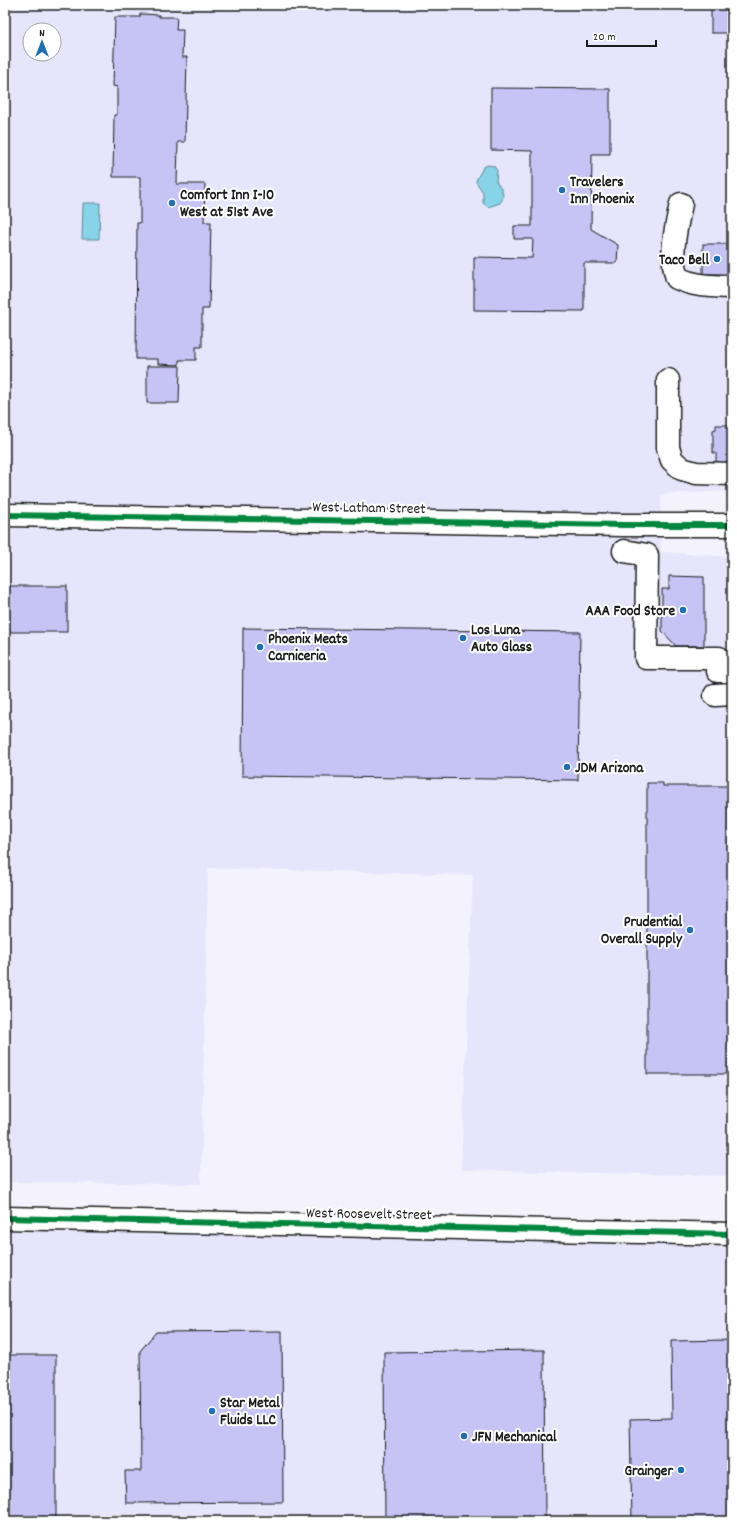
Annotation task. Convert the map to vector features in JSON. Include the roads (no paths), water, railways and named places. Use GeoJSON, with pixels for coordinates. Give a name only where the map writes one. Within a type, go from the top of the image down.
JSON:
{"type":"FeatureCollection","features":[{"type":"Feature","properties":{"kind":"street"},"geometry":{"type":"LineString","coordinates":[[681,204],[674,237],[674,269],[677,278],[689,284],[704,286],[732,286]]}},
{"type":"Feature","properties":{"kind":"street"},"geometry":{"type":"LineString","coordinates":[[668,380],[668,448],[672,460],[682,469],[696,473],[732,474]]}},
{"type":"Feature","properties":{"kind":"street","name":"West Latham Street"},"geometry":{"type":"LineString","coordinates":[[5,515],[624,525],[732,525]]}},
{"type":"Feature","properties":{"kind":"street"},"geometry":{"type":"LineString","coordinates":[[624,551],[647,555],[646,658],[723,679]]}},
{"type":"Feature","properties":{"kind":"street","name":"West Roosevelt Street"},"geometry":{"type":"LineString","coordinates":[[5,1218],[732,1234]]}},
{"type":"Feature","properties":{"kind":"water"},"geometry":{"type":"Polygon","coordinates":[[[488,165],[494,166],[497,171],[496,181],[502,191],[503,197],[500,203],[488,207],[483,203],[483,192],[476,182],[483,167],[488,165]]]}},
{"type":"Feature","properties":{"kind":"water"},"geometry":{"type":"Polygon","coordinates":[[[83,203],[100,203],[99,239],[82,239],[83,203]]]}},
{"type":"Feature","properties":{"kind":"place","name":"Travelers Inn Phoenix"},"geometry":{"type":"Point","coordinates":[562,190]}},
{"type":"Feature","properties":{"kind":"place","name":"Comfort Inn I-10 West at 51st Ave"},"geometry":{"type":"Point","coordinates":[172,203]}},
{"type":"Feature","properties":{"kind":"place","name":"Taco Bell"},"geometry":{"type":"Point","coordinates":[717,259]}},
{"type":"Feature","properties":{"kind":"place","name":"AAA Food Store"},"geometry":{"type":"Point","coordinates":[683,610]}},
{"type":"Feature","properties":{"kind":"place","name":"Los Luna Auto Glass"},"geometry":{"type":"Point","coordinates":[463,638]}},
{"type":"Feature","properties":{"kind":"place","name":"Phoenix Meats Carniceria"},"geometry":{"type":"Point","coordinates":[260,647]}},
{"type":"Feature","properties":{"kind":"place","name":"JDM Arizona"},"geometry":{"type":"Point","coordinates":[567,767]}},
{"type":"Feature","properties":{"kind":"place","name":"Prudential Overall Supply"},"geometry":{"type":"Point","coordinates":[690,930]}},
{"type":"Feature","properties":{"kind":"place","name":"Star Metal Fluids LLC"},"geometry":{"type":"Point","coordinates":[212,1411]}},
{"type":"Feature","properties":{"kind":"place","name":"JFN Mechanical"},"geometry":{"type":"Point","coordinates":[464,1436]}},
{"type":"Feature","properties":{"kind":"place","name":"Grainger"},"geometry":{"type":"Point","coordinates":[681,1470]}}]}
